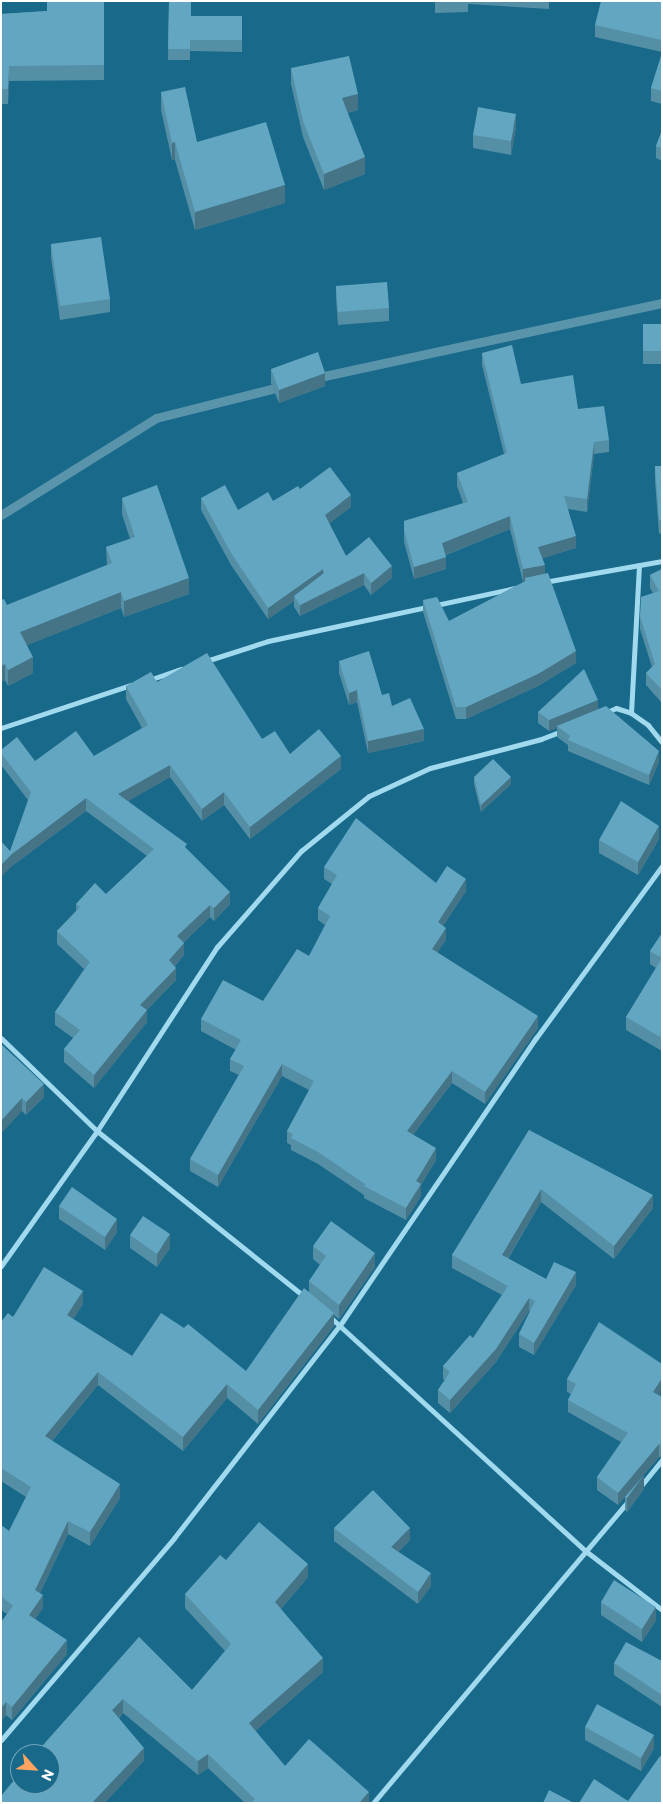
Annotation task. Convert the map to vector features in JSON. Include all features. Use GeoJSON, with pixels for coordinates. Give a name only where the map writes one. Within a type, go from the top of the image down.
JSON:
{"type":"FeatureCollection","features":[{"type":"Feature","properties":{"kind":"street"},"geometry":{"type":"LineString","coordinates":[[537,583],[662,561]]}},
{"type":"Feature","properties":{"kind":"street"},"geometry":{"type":"LineString","coordinates":[[631,713],[639,565]]}},
{"type":"Feature","properties":{"kind":"street"},"geometry":{"type":"LineString","coordinates":[[197,664],[268,641],[527,585]]}},
{"type":"Feature","properties":{"kind":"street"},"geometry":{"type":"LineString","coordinates":[[143,681],[188,667]]}},
{"type":"Feature","properties":{"kind":"street"},"geometry":{"type":"LineString","coordinates":[[1,728],[134,684]]}},
{"type":"Feature","properties":{"kind":"street"},"geometry":{"type":"LineString","coordinates":[[599,715],[616,708],[631,713],[648,725],[662,742]]}},
{"type":"Feature","properties":{"kind":"street"},"geometry":{"type":"LineString","coordinates":[[1,1266],[97,1131],[217,947],[301,851],[368,796],[421,772],[542,739],[566,729]]}},
{"type":"Feature","properties":{"kind":"street"},"geometry":{"type":"LineString","coordinates":[[1,1740],[174,1538],[340,1325],[536,1038],[662,866]]}},
{"type":"Feature","properties":{"kind":"street"},"geometry":{"type":"LineString","coordinates":[[1,1038],[97,1131],[310,1300]]}},
{"type":"Feature","properties":{"kind":"street"},"geometry":{"type":"LineString","coordinates":[[325,1312],[587,1552],[662,1610]]}},
{"type":"Feature","properties":{"kind":"street"},"geometry":{"type":"LineString","coordinates":[[637,1491],[662,1460]]}},
{"type":"Feature","properties":{"kind":"street"},"geometry":{"type":"LineString","coordinates":[[374,1803],[631,1498]]}},
{"type":"Feature","properties":{"kind":"building"},"geometry":{"type":"Polygon","coordinates":[[[47,1],[104,1],[104,65],[9,66],[8,89],[1,89],[1,14],[47,11],[47,1]]]}},
{"type":"Feature","properties":{"kind":"building"},"geometry":{"type":"Polygon","coordinates":[[[169,1],[191,1],[191,16],[242,16],[242,40],[190,40],[190,49],[168,49],[169,1]]]}},
{"type":"Feature","properties":{"kind":"building"},"geometry":{"type":"Polygon","coordinates":[[[601,1],[662,1],[662,40],[595,25],[601,1]]]}},
{"type":"Feature","properties":{"kind":"building"},"geometry":{"type":"Polygon","coordinates":[[[662,53],[662,91],[651,88],[662,53]]]}},
{"type":"Feature","properties":{"kind":"building"},"geometry":{"type":"Polygon","coordinates":[[[349,56],[358,94],[342,98],[365,157],[324,174],[303,121],[291,68],[349,56]]]}},
{"type":"Feature","properties":{"kind":"building"},"geometry":{"type":"Polygon","coordinates":[[[185,87],[197,142],[266,122],[285,185],[195,212],[175,142],[172,143],[161,92],[185,87]]]}},
{"type":"Feature","properties":{"kind":"building"},"geometry":{"type":"Polygon","coordinates":[[[478,107],[516,114],[511,141],[473,135],[478,107]]]}},
{"type":"Feature","properties":{"kind":"building"},"geometry":{"type":"Polygon","coordinates":[[[662,130],[662,148],[656,146],[662,130]]]}},
{"type":"Feature","properties":{"kind":"building"},"geometry":{"type":"Polygon","coordinates":[[[101,237],[110,299],[60,306],[51,244],[101,237]]]}},
{"type":"Feature","properties":{"kind":"building"},"geometry":{"type":"Polygon","coordinates":[[[387,282],[389,308],[338,312],[336,286],[387,282]]]}},
{"type":"Feature","properties":{"kind":"building"},"geometry":{"type":"Polygon","coordinates":[[[643,324],[662,324],[662,351],[643,351],[643,324]]]}},
{"type":"Feature","properties":{"kind":"building"},"geometry":{"type":"Polygon","coordinates":[[[512,345],[521,384],[573,375],[578,409],[604,406],[609,440],[594,442],[587,499],[564,496],[576,536],[538,547],[545,565],[523,569],[510,516],[442,543],[446,557],[414,567],[404,530],[404,521],[468,502],[457,473],[507,453],[482,353],[512,345]]]}},
{"type":"Feature","properties":{"kind":"building"},"geometry":{"type":"Polygon","coordinates":[[[318,352],[325,373],[279,390],[271,369],[318,352]]]}},
{"type":"Feature","properties":{"kind":"building"},"geometry":{"type":"Polygon","coordinates":[[[655,466],[662,466],[662,520],[659,520],[655,466]]]}},
{"type":"Feature","properties":{"kind":"building"},"geometry":{"type":"Polygon","coordinates":[[[330,467],[351,495],[325,515],[346,556],[369,537],[392,566],[371,583],[364,573],[300,605],[294,596],[324,573],[323,569],[268,608],[231,553],[201,498],[225,485],[238,510],[268,492],[273,501],[298,486],[300,489],[330,467]]]}},
{"type":"Feature","properties":{"kind":"building"},"geometry":{"type":"Polygon","coordinates":[[[157,485],[189,578],[124,601],[121,592],[20,632],[33,657],[8,670],[5,664],[1,666],[1,600],[4,599],[7,605],[112,563],[106,547],[135,537],[122,498],[157,485]]]}},
{"type":"Feature","properties":{"kind":"building"},"geometry":{"type":"Polygon","coordinates":[[[662,569],[662,690],[646,673],[655,664],[640,616],[641,597],[659,591],[650,575],[662,569]]]}},
{"type":"Feature","properties":{"kind":"building"},"geometry":{"type":"Polygon","coordinates":[[[548,573],[576,651],[538,674],[466,707],[456,707],[423,600],[437,597],[449,621],[526,581],[525,578],[548,573]]]}},
{"type":"Feature","properties":{"kind":"building"},"geometry":{"type":"Polygon","coordinates":[[[369,651],[382,695],[389,693],[392,706],[410,698],[424,729],[368,741],[357,690],[349,693],[339,661],[369,651]]]}},
{"type":"Feature","properties":{"kind":"building"},"geometry":{"type":"Polygon","coordinates":[[[207,653],[262,739],[275,731],[290,754],[319,729],[341,756],[250,827],[224,792],[202,809],[170,765],[118,794],[187,844],[185,847],[230,892],[214,908],[210,905],[177,936],[184,943],[169,960],[176,968],[140,1005],[147,1010],[94,1075],[64,1049],[80,1030],[55,1012],[90,962],[57,931],[80,907],[76,904],[95,883],[106,894],[154,849],[86,798],[12,854],[1,865],[1,841],[10,851],[31,792],[1,753],[1,750],[17,737],[35,761],[76,731],[94,756],[148,725],[126,686],[151,672],[157,682],[207,653]]]}},
{"type":"Feature","properties":{"kind":"building"},"geometry":{"type":"Polygon","coordinates":[[[584,669],[598,700],[549,720],[538,712],[584,669]]]}},
{"type":"Feature","properties":{"kind":"building"},"geometry":{"type":"Polygon","coordinates":[[[606,706],[659,751],[649,775],[568,740],[570,736],[557,726],[606,706]]]}},
{"type":"Feature","properties":{"kind":"building"},"geometry":{"type":"Polygon","coordinates":[[[493,759],[511,777],[481,805],[474,777],[493,759]]]}},
{"type":"Feature","properties":{"kind":"building"},"geometry":{"type":"Polygon","coordinates":[[[621,801],[659,826],[638,862],[599,840],[621,801]]]}},
{"type":"Feature","properties":{"kind":"building"},"geometry":{"type":"Polygon","coordinates":[[[356,818],[436,883],[447,866],[466,879],[438,922],[446,928],[432,949],[538,1016],[485,1092],[452,1071],[407,1131],[436,1148],[416,1181],[421,1184],[406,1208],[364,1186],[365,1184],[318,1152],[291,1138],[293,1134],[287,1131],[314,1081],[282,1064],[218,1175],[190,1159],[244,1066],[230,1059],[241,1040],[201,1019],[223,980],[263,1001],[297,949],[309,956],[330,916],[318,908],[337,875],[324,867],[356,818]]]}},
{"type":"Feature","properties":{"kind":"building"},"geometry":{"type":"Polygon","coordinates":[[[662,933],[662,958],[650,951],[662,933]]]}},
{"type":"Feature","properties":{"kind":"building"},"geometry":{"type":"Polygon","coordinates":[[[662,958],[662,1038],[626,1017],[662,958]]]}},
{"type":"Feature","properties":{"kind":"building"},"geometry":{"type":"Polygon","coordinates":[[[1,1044],[44,1084],[26,1102],[22,1098],[1,1121],[1,1044]]]}},
{"type":"Feature","properties":{"kind":"building"},"geometry":{"type":"Polygon","coordinates":[[[529,1130],[653,1195],[614,1246],[541,1189],[502,1255],[546,1279],[554,1262],[576,1272],[534,1343],[519,1334],[535,1301],[529,1298],[496,1349],[450,1400],[438,1390],[450,1372],[443,1366],[470,1335],[473,1338],[508,1286],[452,1255],[529,1130]]]}},
{"type":"Feature","properties":{"kind":"building"},"geometry":{"type":"Polygon","coordinates":[[[72,1187],[117,1219],[105,1237],[59,1206],[72,1187]]]}},
{"type":"Feature","properties":{"kind":"building"},"geometry":{"type":"Polygon","coordinates":[[[143,1216],[170,1234],[157,1254],[130,1235],[143,1216]]]}},
{"type":"Feature","properties":{"kind":"building"},"geometry":{"type":"Polygon","coordinates":[[[331,1221],[375,1253],[339,1305],[309,1281],[326,1256],[313,1246],[331,1221]]]}},
{"type":"Feature","properties":{"kind":"building"},"geometry":{"type":"Polygon","coordinates":[[[44,1267],[83,1291],[67,1315],[132,1356],[161,1313],[184,1328],[188,1324],[246,1371],[304,1288],[334,1313],[258,1410],[227,1384],[183,1437],[98,1372],[45,1436],[120,1484],[90,1532],[68,1521],[35,1590],[43,1595],[29,1615],[67,1640],[12,1707],[6,1702],[1,1708],[1,1622],[13,1606],[1,1596],[1,1525],[9,1531],[31,1487],[1,1468],[1,1322],[8,1313],[13,1317],[44,1267]]]}},
{"type":"Feature","properties":{"kind":"building"},"geometry":{"type":"Polygon","coordinates":[[[599,1322],[662,1364],[662,1378],[653,1392],[662,1397],[662,1444],[659,1444],[618,1493],[597,1477],[628,1433],[568,1400],[576,1384],[567,1379],[599,1322]]]}},
{"type":"Feature","properties":{"kind":"building"},"geometry":{"type":"Polygon","coordinates":[[[644,1475],[627,1498],[625,1497],[644,1475]]]}},
{"type":"Feature","properties":{"kind":"building"},"geometry":{"type":"Polygon","coordinates":[[[373,1490],[410,1528],[391,1547],[431,1573],[418,1592],[334,1528],[373,1490]]]}},
{"type":"Feature","properties":{"kind":"building"},"geometry":{"type":"Polygon","coordinates":[[[259,1522],[308,1564],[275,1602],[323,1658],[249,1723],[285,1766],[309,1739],[369,1792],[359,1803],[252,1803],[255,1799],[208,1754],[198,1761],[123,1699],[112,1710],[144,1748],[92,1803],[1,1803],[1,1796],[10,1785],[10,1794],[60,1794],[60,1744],[44,1744],[139,1637],[192,1690],[231,1644],[185,1594],[220,1555],[226,1560],[259,1522]]]}},
{"type":"Feature","properties":{"kind":"building"},"geometry":{"type":"Polygon","coordinates":[[[614,1580],[656,1607],[642,1629],[601,1602],[614,1580]]]}},
{"type":"Feature","properties":{"kind":"building"},"geometry":{"type":"Polygon","coordinates":[[[626,1642],[662,1661],[662,1695],[614,1663],[626,1642]]]}},
{"type":"Feature","properties":{"kind":"building"},"geometry":{"type":"Polygon","coordinates":[[[597,1704],[654,1735],[641,1758],[585,1727],[597,1704]]]}},
{"type":"Feature","properties":{"kind":"building"},"geometry":{"type":"Polygon","coordinates":[[[660,1756],[662,1757],[662,1803],[579,1803],[594,1779],[628,1801],[660,1756]]]}},
{"type":"Feature","properties":{"kind":"building"},"geometry":{"type":"Polygon","coordinates":[[[549,1790],[574,1803],[543,1803],[549,1790]]]}},
{"type":"Feature","properties":{"kind":"waterway"},"geometry":{"type":"LineString","coordinates":[[315,378],[662,303]]}},
{"type":"Feature","properties":{"kind":"waterway"},"geometry":{"type":"LineString","coordinates":[[1,515],[156,418],[283,386]]}}]}
